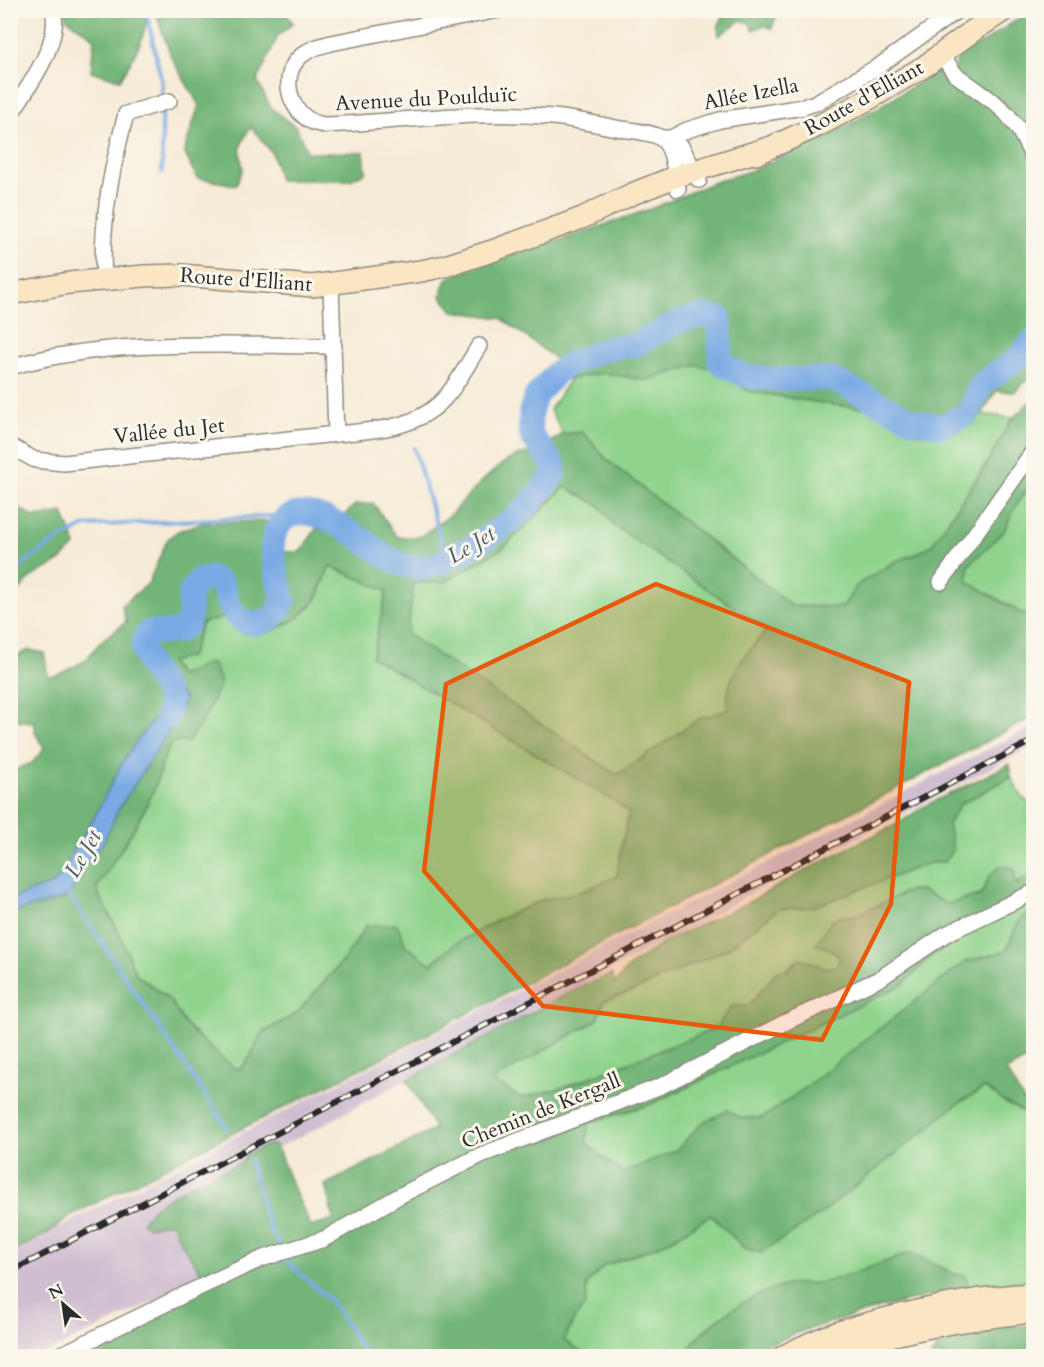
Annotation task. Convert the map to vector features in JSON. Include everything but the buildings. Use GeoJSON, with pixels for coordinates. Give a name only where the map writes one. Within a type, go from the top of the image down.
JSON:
{"type":"FeatureCollection","features":[{"type":"Feature","properties":{"kind":"street"},"geometry":{"type":"LineString","coordinates":[[10,115],[48,50],[55,17],[53,10]]}},
{"type":"Feature","properties":{"kind":"street","name":"Avenue du Poulduïc"},"geometry":{"type":"LineString","coordinates":[[499,10],[313,48],[300,57],[291,69],[289,91],[293,103],[311,122],[325,125],[478,115],[524,115],[575,120],[666,138]]}},
{"type":"Feature","properties":{"kind":"street","name":"Allée Izella"},"geometry":{"type":"LineString","coordinates":[[666,138],[720,120],[815,103],[879,66],[958,10]]}},
{"type":"Feature","properties":{"kind":"street","name":"Route d'Elliant"},"geometry":{"type":"LineString","coordinates":[[10,294],[104,278],[181,275],[297,285],[330,285],[360,278],[445,266],[582,218],[615,211],[686,179],[726,169],[845,112],[908,76],[1005,10]]}},
{"type":"Feature","properties":{"kind":"street","name":"Route d'Elliant"},"geometry":{"type":"LineString","coordinates":[[949,49],[983,33],[1017,10]]}},
{"type":"Feature","properties":{"kind":"street"},"geometry":{"type":"LineString","coordinates":[[949,49],[955,74],[1007,114],[1018,128],[1034,159]]}},
{"type":"Feature","properties":{"kind":"street"},"geometry":{"type":"LineString","coordinates":[[104,278],[102,248],[104,219],[118,143],[126,114],[170,101]]}},
{"type":"Feature","properties":{"kind":"street"},"geometry":{"type":"LineString","coordinates":[[666,138],[681,146],[686,179]]}},
{"type":"Feature","properties":{"kind":"street"},"geometry":{"type":"LineString","coordinates":[[330,285],[336,434]]}},
{"type":"Feature","properties":{"kind":"street"},"geometry":{"type":"LineString","coordinates":[[10,367],[62,356],[137,346],[334,346]]}},
{"type":"Feature","properties":{"kind":"street","name":"Vallée du Jet"},"geometry":{"type":"LineString","coordinates":[[10,446],[35,460],[64,463],[391,428],[415,420],[432,411],[449,393],[479,346]]}},
{"type":"Feature","properties":{"kind":"street"},"geometry":{"type":"LineString","coordinates":[[941,582],[1034,450]]}},
{"type":"Feature","properties":{"kind":"street","name":"Chemin de Kergall"},"geometry":{"type":"LineString","coordinates":[[58,1356],[261,1259],[324,1239],[401,1195],[481,1155],[661,1086],[786,1022],[879,979],[946,934],[1034,892]]}},
{"type":"Feature","properties":{"kind":"street"},"geometry":{"type":"LineString","coordinates":[[784,1356],[826,1335],[878,1321],[957,1302],[1034,1294]]}},
{"type":"Feature","properties":{"kind":"street"},"geometry":{"type":"LineString","coordinates":[[823,1356],[869,1342],[934,1327],[1034,1312]]}},
{"type":"Feature","properties":{"kind":"highlighted area"},"geometry":{"type":"Polygon","coordinates":[[[656,584],[909,682],[891,904],[822,1040],[543,1006],[424,871],[446,684],[656,584]]]}},
{"type":"Feature","properties":{"kind":"shaded area"},"geometry":{"type":"Polygon","coordinates":[[[1033,726],[1033,746],[780,878],[304,1135],[167,1203],[206,1277],[39,1356],[11,1356],[11,1233],[52,1211],[60,1227],[1033,726]]]}},
{"type":"Feature","properties":{"kind":"green space"},"geometry":{"type":"Polygon","coordinates":[[[65,11],[147,11],[142,38],[120,80],[91,71],[94,38],[66,18],[65,11]]]}},
{"type":"Feature","properties":{"kind":"green space"},"geometry":{"type":"Polygon","coordinates":[[[155,11],[284,11],[293,23],[278,36],[257,81],[271,108],[296,127],[308,153],[364,152],[366,172],[350,180],[279,180],[272,153],[251,127],[241,147],[243,169],[236,185],[197,178],[184,152],[199,105],[172,59],[155,11]]]}},
{"type":"Feature","properties":{"kind":"green space"},"geometry":{"type":"Polygon","coordinates":[[[726,11],[784,11],[776,16],[772,29],[764,25],[753,30],[750,23],[741,20],[719,36],[718,27],[726,11]]]}},
{"type":"Feature","properties":{"kind":"green space"},"geometry":{"type":"Polygon","coordinates":[[[1029,11],[1033,11],[1033,375],[1014,392],[996,391],[982,414],[959,431],[918,434],[884,410],[835,405],[748,391],[711,367],[694,366],[646,380],[603,373],[570,379],[557,360],[501,318],[453,311],[441,296],[448,278],[487,262],[567,238],[653,208],[715,182],[753,170],[845,127],[933,74],[940,72],[951,78],[959,54],[986,41],[1029,11]]]}},
{"type":"Feature","properties":{"kind":"green space"},"geometry":{"type":"Polygon","coordinates":[[[694,366],[712,367],[748,391],[835,405],[884,410],[900,420],[959,431],[982,414],[1012,418],[988,461],[932,545],[896,561],[857,585],[843,607],[792,606],[607,460],[583,432],[563,434],[550,410],[570,379],[603,373],[646,380],[694,366]]]}},
{"type":"Feature","properties":{"kind":"green space"},"geometry":{"type":"Polygon","coordinates":[[[1033,399],[1033,480],[1015,507],[1004,531],[969,565],[967,581],[1023,614],[1033,616],[1033,717],[415,1041],[70,1216],[48,1233],[11,1252],[10,807],[18,796],[12,771],[32,763],[44,749],[35,732],[35,722],[11,720],[11,658],[29,650],[44,653],[48,677],[85,661],[101,641],[126,622],[122,605],[148,584],[167,540],[178,531],[202,523],[266,521],[285,552],[300,552],[317,528],[327,532],[355,505],[373,503],[397,537],[419,537],[448,517],[480,483],[503,463],[518,455],[536,451],[563,434],[583,432],[607,460],[792,606],[843,607],[857,585],[896,561],[932,545],[986,465],[1012,419],[1033,399]],[[565,487],[503,548],[445,582],[414,583],[407,634],[617,775],[699,719],[727,710],[733,675],[744,657],[767,630],[615,526],[599,505],[565,487]],[[330,566],[315,601],[295,620],[267,633],[244,634],[227,617],[202,623],[191,656],[170,662],[179,676],[212,662],[221,682],[198,728],[188,742],[172,742],[168,748],[154,789],[141,815],[96,889],[119,933],[136,974],[170,1000],[184,1023],[234,1068],[241,1069],[262,1033],[297,1013],[346,957],[366,926],[397,924],[406,946],[431,964],[456,943],[500,919],[542,900],[581,892],[617,876],[629,813],[611,799],[372,657],[387,591],[330,566]]]}},
{"type":"Feature","properties":{"kind":"green space"},"geometry":{"type":"Polygon","coordinates":[[[1033,480],[1033,616],[1023,614],[967,581],[969,565],[1004,531],[1015,507],[1033,480]]]}},
{"type":"Feature","properties":{"kind":"green space"},"geometry":{"type":"Polygon","coordinates":[[[565,487],[599,505],[615,526],[767,629],[744,657],[733,675],[727,710],[699,719],[617,775],[407,634],[414,583],[445,582],[503,548],[565,487]]]}},
{"type":"Feature","properties":{"kind":"green space"},"geometry":{"type":"Polygon","coordinates":[[[11,504],[34,517],[63,513],[76,545],[60,561],[31,577],[11,601],[11,504]]]}},
{"type":"Feature","properties":{"kind":"green space"},"geometry":{"type":"Polygon","coordinates":[[[330,566],[387,591],[372,657],[611,799],[629,813],[621,848],[618,876],[581,892],[542,900],[500,919],[456,943],[431,964],[406,946],[366,926],[346,957],[297,1013],[262,1033],[241,1069],[234,1068],[184,1023],[170,1000],[136,974],[119,933],[96,889],[142,815],[168,748],[172,742],[188,741],[210,708],[179,676],[170,662],[191,656],[202,623],[227,617],[244,634],[283,624],[301,615],[317,597],[330,566]]]}},
{"type":"Feature","properties":{"kind":"green space"},"geometry":{"type":"Polygon","coordinates":[[[1010,764],[1011,777],[960,804],[948,824],[953,849],[944,862],[929,863],[813,907],[779,909],[727,949],[633,991],[604,1001],[597,1020],[491,1081],[522,1098],[565,1087],[715,1029],[732,1006],[749,1005],[776,972],[788,970],[800,958],[824,968],[837,966],[840,958],[830,949],[815,944],[834,918],[857,915],[910,890],[922,891],[947,904],[981,895],[990,875],[1000,866],[1014,868],[1016,884],[1033,874],[1033,895],[1021,907],[981,924],[932,955],[902,985],[651,1104],[589,1122],[586,1143],[622,1173],[677,1150],[702,1123],[728,1110],[740,1118],[762,1118],[802,1090],[965,962],[1006,951],[1019,920],[1033,909],[1033,1056],[1006,1071],[1033,1116],[1009,1105],[985,1088],[960,1102],[818,1216],[761,1253],[744,1248],[711,1215],[665,1243],[604,1266],[587,1284],[585,1305],[575,1318],[564,1340],[587,1356],[69,1356],[122,1329],[203,1275],[180,1241],[172,1222],[148,1227],[142,1222],[155,1206],[188,1186],[243,1162],[245,1155],[268,1145],[276,1145],[311,1227],[334,1220],[325,1185],[435,1129],[407,1080],[582,986],[612,974],[614,984],[630,965],[668,940],[747,903],[824,860],[899,823],[923,807],[1010,764]]]}},
{"type":"Feature","properties":{"kind":"green space"},"geometry":{"type":"Polygon","coordinates":[[[1011,777],[1022,797],[1033,806],[1033,874],[1016,885],[1014,868],[990,875],[981,895],[947,904],[922,891],[910,890],[857,915],[834,918],[830,949],[840,958],[837,966],[824,968],[800,958],[768,984],[749,1005],[732,1006],[715,1029],[565,1087],[522,1098],[490,1081],[597,1020],[604,1001],[633,991],[727,949],[779,909],[813,907],[929,863],[944,862],[953,849],[948,824],[960,804],[1011,777]]]}},
{"type":"Feature","properties":{"kind":"green space"},"geometry":{"type":"Polygon","coordinates":[[[1033,895],[1033,909],[1019,920],[1006,951],[965,962],[802,1090],[762,1118],[740,1118],[702,1123],[677,1150],[622,1173],[586,1143],[589,1123],[651,1104],[902,985],[932,955],[1033,895]]]}},
{"type":"Feature","properties":{"kind":"green space"},"geometry":{"type":"Polygon","coordinates":[[[985,1088],[1009,1105],[1033,1116],[1033,1281],[968,1286],[966,1276],[954,1274],[911,1253],[835,1279],[820,1283],[788,1285],[759,1295],[729,1311],[716,1321],[703,1332],[685,1356],[587,1356],[564,1340],[575,1318],[585,1305],[587,1284],[604,1266],[665,1243],[711,1215],[744,1248],[818,1216],[960,1102],[985,1088]]]}},
{"type":"Feature","properties":{"kind":"green space"},"geometry":{"type":"Polygon","coordinates":[[[911,1253],[954,1274],[966,1276],[968,1287],[883,1307],[805,1330],[769,1344],[753,1356],[685,1356],[703,1332],[716,1321],[729,1311],[759,1295],[788,1285],[820,1283],[835,1279],[911,1253]]]}},
{"type":"Feature","properties":{"kind":"green space"},"geometry":{"type":"Polygon","coordinates":[[[993,1324],[1021,1326],[1033,1324],[1033,1356],[931,1356],[949,1333],[993,1324]]]}},
{"type":"Feature","properties":{"kind":"water"},"geometry":{"type":"Polygon","coordinates":[[[172,685],[185,699],[175,722],[118,810],[103,843],[84,866],[80,879],[65,898],[11,913],[11,899],[54,883],[66,869],[70,856],[95,816],[122,763],[158,715],[161,700],[157,692],[172,685]]]}},
{"type":"Feature","properties":{"kind":"waterway"},"geometry":{"type":"LineString","coordinates":[[146,10],[162,84],[162,98]]}},
{"type":"Feature","properties":{"kind":"waterway"},"geometry":{"type":"LineString","coordinates":[[162,108],[162,172]]}},
{"type":"Feature","properties":{"kind":"waterway","name":"Le Jet"},"geometry":{"type":"LineString","coordinates":[[166,719],[169,707],[167,696],[148,663],[143,642],[149,632],[174,632],[186,626],[190,615],[191,591],[200,580],[210,578],[222,584],[229,605],[243,621],[251,623],[266,621],[279,610],[284,601],[274,558],[274,537],[277,528],[284,520],[296,514],[309,514],[323,518],[353,533],[392,560],[415,568],[440,563],[479,542],[516,516],[534,499],[554,474],[554,465],[531,435],[531,410],[536,396],[556,373],[571,363],[608,348],[635,345],[680,321],[701,316],[720,318],[720,363],[745,376],[773,379],[832,379],[914,421],[943,426],[968,414],[981,385],[1019,357],[1034,340]]}},
{"type":"Feature","properties":{"kind":"waterway"},"geometry":{"type":"LineString","coordinates":[[414,448],[447,561]]}},
{"type":"Feature","properties":{"kind":"waterway"},"geometry":{"type":"LineString","coordinates":[[10,573],[56,541],[85,526],[290,515]]}},
{"type":"Feature","properties":{"kind":"waterway"},"geometry":{"type":"LineString","coordinates":[[67,891],[228,1129]]}},
{"type":"Feature","properties":{"kind":"waterway"},"geometry":{"type":"LineString","coordinates":[[250,1161],[269,1228],[279,1244]]}},
{"type":"Feature","properties":{"kind":"waterway"},"geometry":{"type":"LineString","coordinates":[[286,1261],[332,1302],[366,1356]]}},
{"type":"Feature","properties":{"kind":"railway"},"geometry":{"type":"LineString","coordinates":[[10,1272],[1034,740]]}}]}
